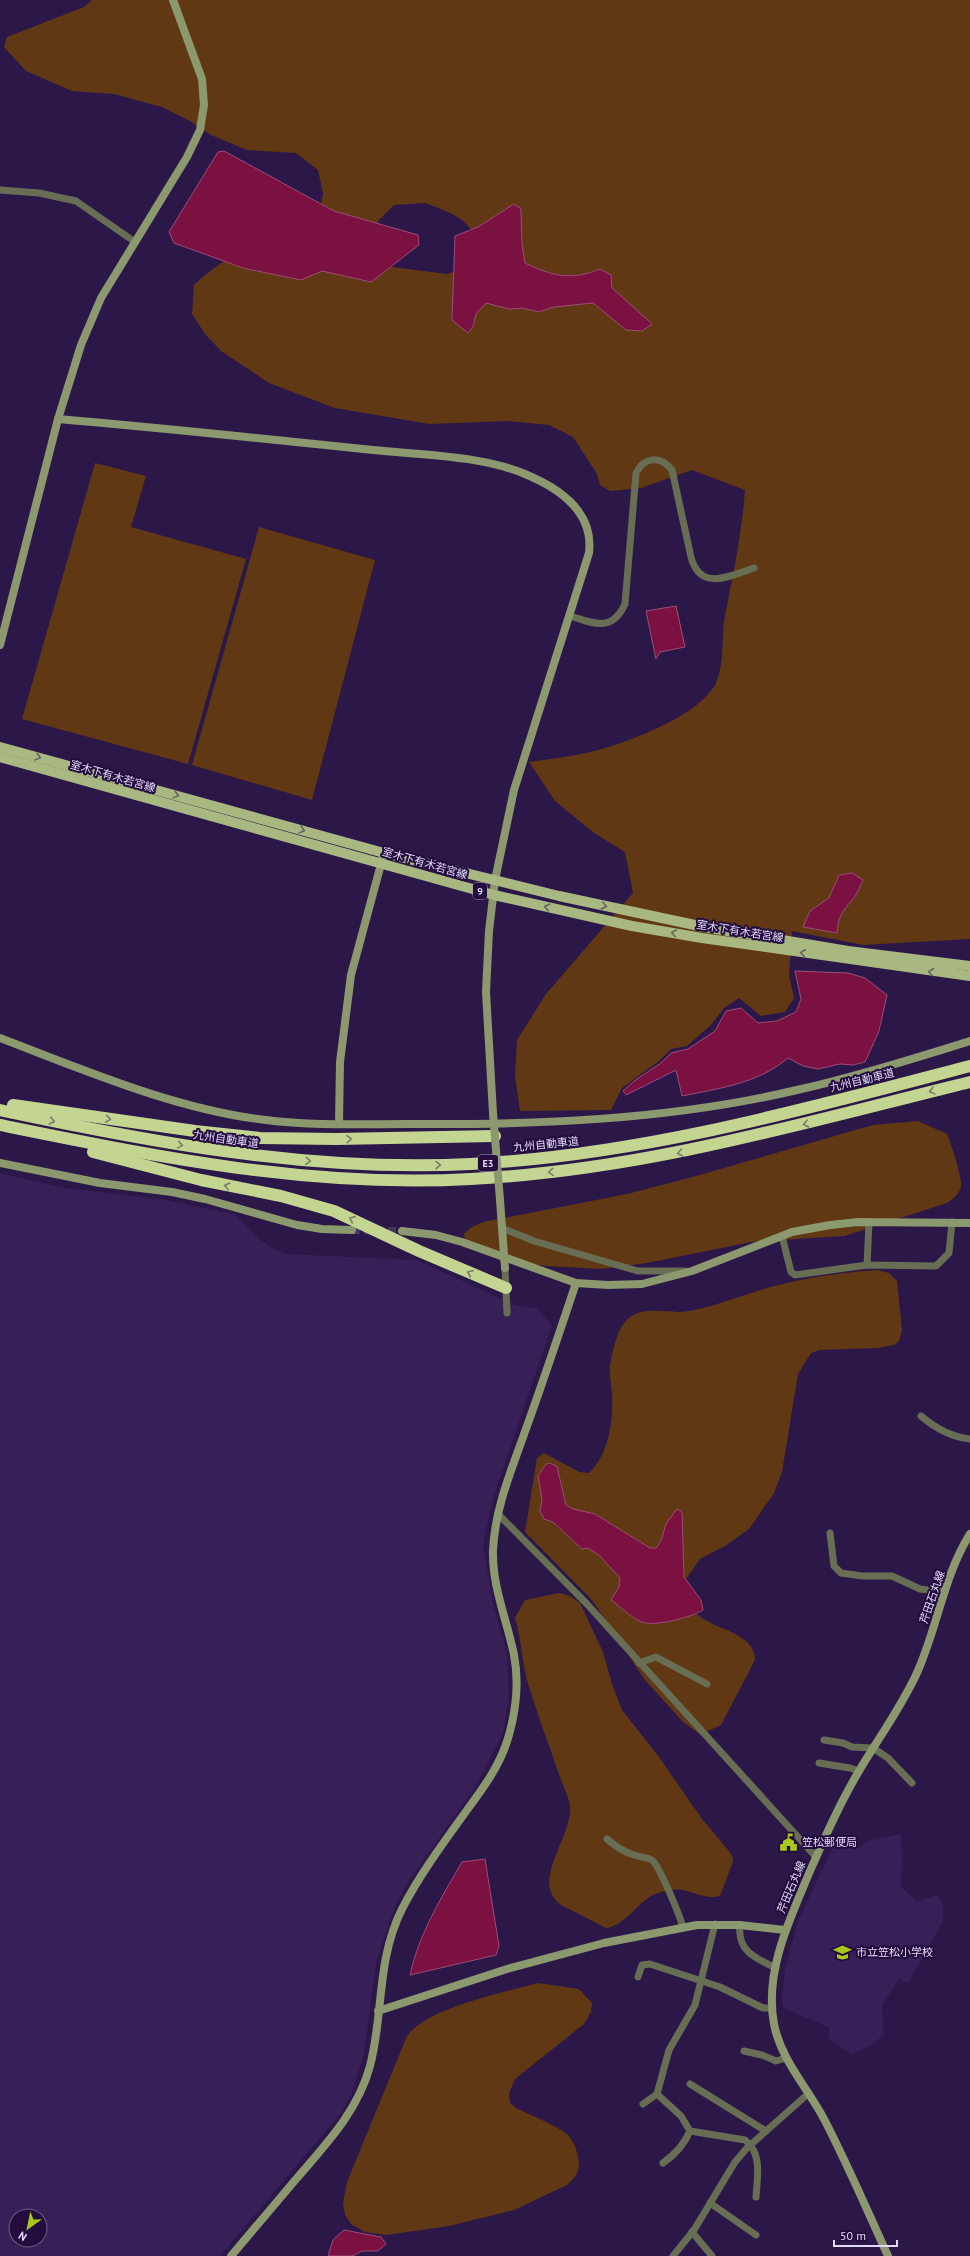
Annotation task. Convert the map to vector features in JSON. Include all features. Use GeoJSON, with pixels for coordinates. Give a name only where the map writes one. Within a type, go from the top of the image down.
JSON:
{"type":"FeatureCollection","features":[{"type":"Feature","properties":{"kind":"highway","name":"九州自動車道"},"geometry":{"type":"LineString","coordinates":[[0,1110],[157,1142],[287,1160],[397,1166],[471,1164],[557,1157],[676,1138],[737,1125],[970,1066]]}},
{"type":"Feature","properties":{"kind":"highway","name":"E3"},"geometry":{"type":"LineString","coordinates":[[0,1125],[138,1153],[278,1174],[398,1180],[470,1179],[558,1172],[681,1153],[815,1122],[970,1082]]}},
{"type":"Feature","properties":{"kind":"highway"},"geometry":{"type":"LineString","coordinates":[[0,1103],[196,1131],[260,1138],[336,1139],[489,1136]]}},
{"type":"Feature","properties":{"kind":"highway"},"geometry":{"type":"LineString","coordinates":[[0,1131],[126,1160],[201,1180],[308,1203],[334,1211],[419,1251],[506,1288]]}},
{"type":"Feature","properties":{"kind":"main road","name":"室木下有木若宮線"},"geometry":{"type":"LineString","coordinates":[[0,747],[384,853],[495,880],[704,927],[848,951],[970,966]]}},
{"type":"Feature","properties":{"kind":"main road","name":"室木下有木若宮線"},"geometry":{"type":"LineString","coordinates":[[0,757],[494,895],[632,926],[695,937],[970,976]]}},
{"type":"Feature","properties":{"kind":"street"},"geometry":{"type":"LineString","coordinates":[[0,645],[58,419],[89,322],[135,242],[196,142],[203,116],[204,104],[202,79],[173,0]]}},
{"type":"Feature","properties":{"kind":"street"},"geometry":{"type":"LineString","coordinates":[[0,190],[39,193],[76,201],[135,242]]}},
{"type":"Feature","properties":{"kind":"street"},"geometry":{"type":"LineString","coordinates":[[58,419],[457,459],[504,466],[524,473],[544,483],[572,502],[582,514],[586,524],[590,544],[589,553],[514,790],[495,880],[486,992],[493,1113],[489,1136],[500,1200],[507,1313]]}},
{"type":"Feature","properties":{"kind":"street"},"geometry":{"type":"LineString","coordinates":[[570,616],[604,624],[614,621],[621,613],[625,604],[636,473],[645,461],[654,459],[662,461],[672,470],[691,557],[696,571],[708,578],[717,580],[754,568]]}},
{"type":"Feature","properties":{"kind":"street"},"geometry":{"type":"LineString","coordinates":[[339,1123],[340,1062],[351,975],[384,853]]}},
{"type":"Feature","properties":{"kind":"street"},"geometry":{"type":"LineString","coordinates":[[0,1038],[89,1072],[213,1110],[266,1120],[339,1123],[534,1122],[612,1118],[683,1110],[797,1090],[970,1041]]}},
{"type":"Feature","properties":{"kind":"street"},"geometry":{"type":"LineString","coordinates":[[0,1163],[100,1183],[172,1192],[198,1197],[297,1225],[322,1229],[352,1230]]}},
{"type":"Feature","properties":{"kind":"street"},"geometry":{"type":"LineString","coordinates":[[867,1265],[868,1222]]}},
{"type":"Feature","properties":{"kind":"street"},"geometry":{"type":"LineString","coordinates":[[402,1231],[436,1235],[462,1242],[576,1283],[642,1284],[692,1271],[782,1236],[830,1224],[868,1222],[970,1223]]}},
{"type":"Feature","properties":{"kind":"street"},"geometry":{"type":"LineString","coordinates":[[782,1236],[791,1272],[795,1275],[867,1265],[936,1266],[950,1253],[952,1222]]}},
{"type":"Feature","properties":{"kind":"street"},"geometry":{"type":"LineString","coordinates":[[502,1228],[534,1241],[638,1271],[692,1271]]}},
{"type":"Feature","properties":{"kind":"street"},"geometry":{"type":"LineString","coordinates":[[231,2256],[348,2115],[363,2089],[370,2065],[382,1970],[390,1941],[401,1912],[419,1878],[491,1777],[509,1735],[516,1694],[516,1676],[514,1656],[499,1602],[494,1576],[493,1547],[498,1514],[576,1283]]}},
{"type":"Feature","properties":{"kind":"street"},"geometry":{"type":"LineString","coordinates":[[921,1416],[933,1426],[947,1433],[959,1438],[970,1439]]}},
{"type":"Feature","properties":{"kind":"street"},"geometry":{"type":"LineString","coordinates":[[498,1514],[586,1603],[816,1857]]}},
{"type":"Feature","properties":{"kind":"street"},"geometry":{"type":"LineString","coordinates":[[830,1533],[834,1566],[842,1573],[862,1576],[892,1576],[920,1589],[945,1592]]}},
{"type":"Feature","properties":{"kind":"street","name":"芹田石丸線"},"geometry":{"type":"LineString","coordinates":[[888,2256],[824,2119],[786,2058],[778,2036],[772,2008],[776,1968],[785,1930],[816,1857],[841,1802],[873,1748],[901,1706],[917,1672],[945,1592],[964,1544],[970,1534]]}},
{"type":"Feature","properties":{"kind":"street"},"geometry":{"type":"LineString","coordinates":[[639,1663],[656,1657],[707,1684]]}},
{"type":"Feature","properties":{"kind":"street"},"geometry":{"type":"LineString","coordinates":[[824,1740],[842,1743],[852,1747],[873,1748],[888,1758],[912,1783]]}},
{"type":"Feature","properties":{"kind":"street"},"geometry":{"type":"LineString","coordinates":[[818,1763],[859,1771]]}},
{"type":"Feature","properties":{"kind":"street"},"geometry":{"type":"LineString","coordinates":[[607,1840],[632,1855],[651,1860],[657,1865],[670,1896],[681,1914],[683,1928]]}},
{"type":"Feature","properties":{"kind":"street"},"geometry":{"type":"LineString","coordinates":[[378,2011],[507,1968],[604,1943],[683,1928],[714,1924],[785,1930]]}},
{"type":"Feature","properties":{"kind":"street"},"geometry":{"type":"LineString","coordinates":[[643,2104],[657,2094],[670,2050],[695,2005],[714,1924]]}},
{"type":"Feature","properties":{"kind":"street"},"geometry":{"type":"LineString","coordinates":[[740,1925],[740,1942],[744,1948],[776,1968]]}},
{"type":"Feature","properties":{"kind":"street"},"geometry":{"type":"LineString","coordinates":[[638,1977],[642,1966],[650,1964],[700,1982],[720,1987],[763,2008],[772,2008]]}},
{"type":"Feature","properties":{"kind":"street"},"geometry":{"type":"LineString","coordinates":[[744,2051],[762,2055],[776,2061],[786,2058]]}},
{"type":"Feature","properties":{"kind":"street"},"geometry":{"type":"LineString","coordinates":[[690,2084],[766,2131]]}},
{"type":"Feature","properties":{"kind":"street"},"geometry":{"type":"LineString","coordinates":[[673,2256],[692,2232],[735,2162],[751,2144],[809,2093]]}},
{"type":"Feature","properties":{"kind":"street"},"geometry":{"type":"LineString","coordinates":[[657,2094],[681,2116],[690,2131],[745,2140],[751,2144],[758,2162],[756,2197]]}},
{"type":"Feature","properties":{"kind":"street"},"geometry":{"type":"LineString","coordinates":[[664,2163],[674,2156],[685,2144],[690,2131]]}},
{"type":"Feature","properties":{"kind":"street"},"geometry":{"type":"LineString","coordinates":[[710,2203],[756,2235]]}},
{"type":"Feature","properties":{"kind":"street"},"geometry":{"type":"LineString","coordinates":[[692,2232],[712,2256]]}},
{"type":"Feature","properties":{"kind":"shaded area"},"geometry":{"type":"Polygon","coordinates":[[[92,0],[970,0],[970,939],[863,945],[792,931],[789,975],[794,998],[785,1012],[761,1016],[739,998],[724,1008],[711,1025],[687,1046],[671,1049],[659,1061],[622,1088],[611,1110],[520,1111],[515,1076],[517,1040],[546,994],[633,893],[625,852],[594,833],[555,801],[529,762],[586,753],[638,737],[675,719],[692,708],[705,697],[715,685],[720,669],[724,624],[739,538],[745,490],[692,470],[641,488],[610,491],[600,485],[597,474],[573,437],[549,425],[508,421],[429,424],[335,408],[269,383],[221,351],[205,334],[192,314],[194,285],[222,263],[253,245],[319,217],[323,194],[318,170],[296,153],[247,150],[211,135],[190,121],[162,107],[114,94],[72,91],[26,71],[4,47],[7,37],[84,7],[92,0]],[[425,203],[394,205],[379,220],[373,232],[382,259],[392,267],[447,274],[463,269],[475,236],[471,229],[454,215],[425,203]]]}},
{"type":"Feature","properties":{"kind":"shaded area"},"geometry":{"type":"Polygon","coordinates":[[[224,151],[334,211],[418,235],[419,245],[371,282],[322,271],[301,280],[243,268],[174,243],[169,232],[218,152],[224,151]]]}},
{"type":"Feature","properties":{"kind":"shaded area"},"geometry":{"type":"Polygon","coordinates":[[[514,204],[521,209],[522,245],[525,263],[553,274],[571,276],[590,273],[600,269],[611,275],[612,288],[652,324],[642,331],[626,330],[593,303],[554,307],[539,312],[522,308],[509,309],[486,303],[476,314],[473,327],[468,333],[452,320],[455,236],[478,227],[514,204]]]}},
{"type":"Feature","properties":{"kind":"shaded area"},"geometry":{"type":"Polygon","coordinates":[[[95,463],[146,476],[131,527],[246,559],[188,764],[22,719],[95,463]]]}},
{"type":"Feature","properties":{"kind":"shaded area"},"geometry":{"type":"Polygon","coordinates":[[[259,527],[375,560],[312,800],[192,765],[259,527]]]}},
{"type":"Feature","properties":{"kind":"shaded area"},"geometry":{"type":"Polygon","coordinates":[[[676,606],[685,647],[660,652],[656,659],[646,611],[676,606]]]}},
{"type":"Feature","properties":{"kind":"shaded area"},"geometry":{"type":"Polygon","coordinates":[[[852,873],[863,880],[855,896],[841,915],[837,933],[803,927],[810,911],[829,898],[839,875],[852,873]]]}},
{"type":"Feature","properties":{"kind":"shaded area"},"geometry":{"type":"Polygon","coordinates":[[[795,971],[848,973],[865,978],[887,995],[879,1031],[865,1062],[853,1065],[840,1064],[818,1069],[803,1066],[788,1058],[764,1074],[738,1084],[682,1096],[676,1070],[626,1095],[623,1091],[634,1081],[661,1063],[671,1053],[688,1049],[715,1031],[726,1011],[741,1008],[758,1023],[777,1021],[796,1012],[801,999],[795,971]]]}},
{"type":"Feature","properties":{"kind":"shaded area"},"geometry":{"type":"Polygon","coordinates":[[[918,1121],[947,1134],[960,1175],[961,1186],[958,1194],[947,1203],[844,1236],[751,1242],[647,1263],[602,1269],[546,1266],[511,1261],[465,1242],[464,1234],[470,1228],[483,1222],[627,1194],[689,1178],[873,1125],[918,1121]]]}},
{"type":"Feature","properties":{"kind":"shaded area"},"geometry":{"type":"Polygon","coordinates":[[[0,1173],[64,1188],[166,1200],[236,1215],[259,1239],[272,1248],[286,1254],[417,1260],[515,1305],[536,1308],[552,1325],[493,1499],[483,1544],[493,1604],[507,1652],[509,1697],[503,1733],[476,1786],[410,1880],[396,1904],[376,1963],[364,2055],[352,2093],[342,2112],[220,2256],[0,2256],[0,1173]]]}},
{"type":"Feature","properties":{"kind":"shaded area"},"geometry":{"type":"Polygon","coordinates":[[[877,1270],[889,1273],[897,1281],[902,1331],[899,1341],[894,1345],[878,1348],[820,1350],[811,1353],[798,1374],[782,1472],[774,1493],[749,1529],[725,1546],[700,1559],[681,1586],[686,1606],[706,1620],[745,1640],[754,1652],[755,1660],[721,1725],[704,1733],[698,1733],[682,1721],[645,1680],[592,1600],[525,1532],[537,1458],[544,1453],[579,1472],[589,1473],[596,1465],[606,1446],[611,1425],[612,1392],[610,1368],[612,1354],[615,1342],[622,1326],[632,1316],[647,1311],[689,1311],[714,1305],[775,1286],[832,1275],[877,1270]]]}},
{"type":"Feature","properties":{"kind":"shaded area"},"geometry":{"type":"Polygon","coordinates":[[[550,1463],[557,1467],[566,1505],[573,1509],[595,1514],[650,1548],[656,1548],[661,1541],[666,1524],[678,1509],[682,1513],[684,1577],[701,1600],[703,1610],[691,1616],[664,1622],[648,1623],[634,1618],[611,1600],[619,1587],[620,1578],[599,1555],[588,1548],[582,1549],[553,1522],[544,1519],[540,1511],[542,1500],[538,1476],[546,1464],[550,1463]]]}},
{"type":"Feature","properties":{"kind":"shaded area"},"geometry":{"type":"Polygon","coordinates":[[[559,1593],[570,1596],[580,1603],[603,1652],[612,1684],[622,1710],[659,1757],[702,1819],[729,1851],[733,1858],[720,1896],[702,1896],[684,1890],[661,1892],[645,1900],[619,1923],[606,1928],[561,1905],[552,1895],[549,1884],[551,1872],[569,1818],[570,1806],[527,1681],[515,1618],[525,1600],[559,1593]]]}},
{"type":"Feature","properties":{"kind":"shaded area"},"geometry":{"type":"Polygon","coordinates":[[[901,1834],[901,1887],[917,1901],[938,1895],[943,1906],[943,1921],[908,1983],[899,1979],[882,2005],[884,2035],[868,2047],[851,2054],[829,2039],[829,2027],[783,2008],[782,1996],[785,1969],[798,1921],[836,1841],[858,1849],[867,1841],[901,1834]]]}},
{"type":"Feature","properties":{"kind":"shaded area"},"geometry":{"type":"Polygon","coordinates":[[[485,1859],[499,1946],[496,1955],[410,1975],[425,1931],[462,1862],[485,1859]]]}},
{"type":"Feature","properties":{"kind":"shaded area"},"geometry":{"type":"Polygon","coordinates":[[[538,1983],[579,1989],[592,2003],[591,2012],[584,2024],[515,2079],[509,2093],[510,2103],[516,2108],[568,2135],[576,2148],[579,2164],[574,2178],[567,2185],[514,2210],[449,2226],[386,2235],[365,2232],[351,2224],[345,2215],[343,2203],[347,2182],[407,2036],[417,2026],[448,2009],[487,1996],[538,1983]]]}},
{"type":"Feature","properties":{"kind":"shaded area"},"geometry":{"type":"Polygon","coordinates":[[[344,2230],[381,2237],[386,2244],[378,2251],[362,2251],[352,2256],[328,2256],[333,2240],[344,2230]]]}},
{"type":"Feature","properties":{"kind":"tunnel"},"geometry":{"type":"LineString","coordinates":[[352,1230],[402,1231]]}},
{"type":"Feature","properties":{"kind":"place","name":"笠松郵便局"},"geometry":{"type":"Point","coordinates":[789,1842]}},
{"type":"Feature","properties":{"kind":"place","name":"市立笠松小学校"},"geometry":{"type":"Point","coordinates":[843,1952]}}]}
